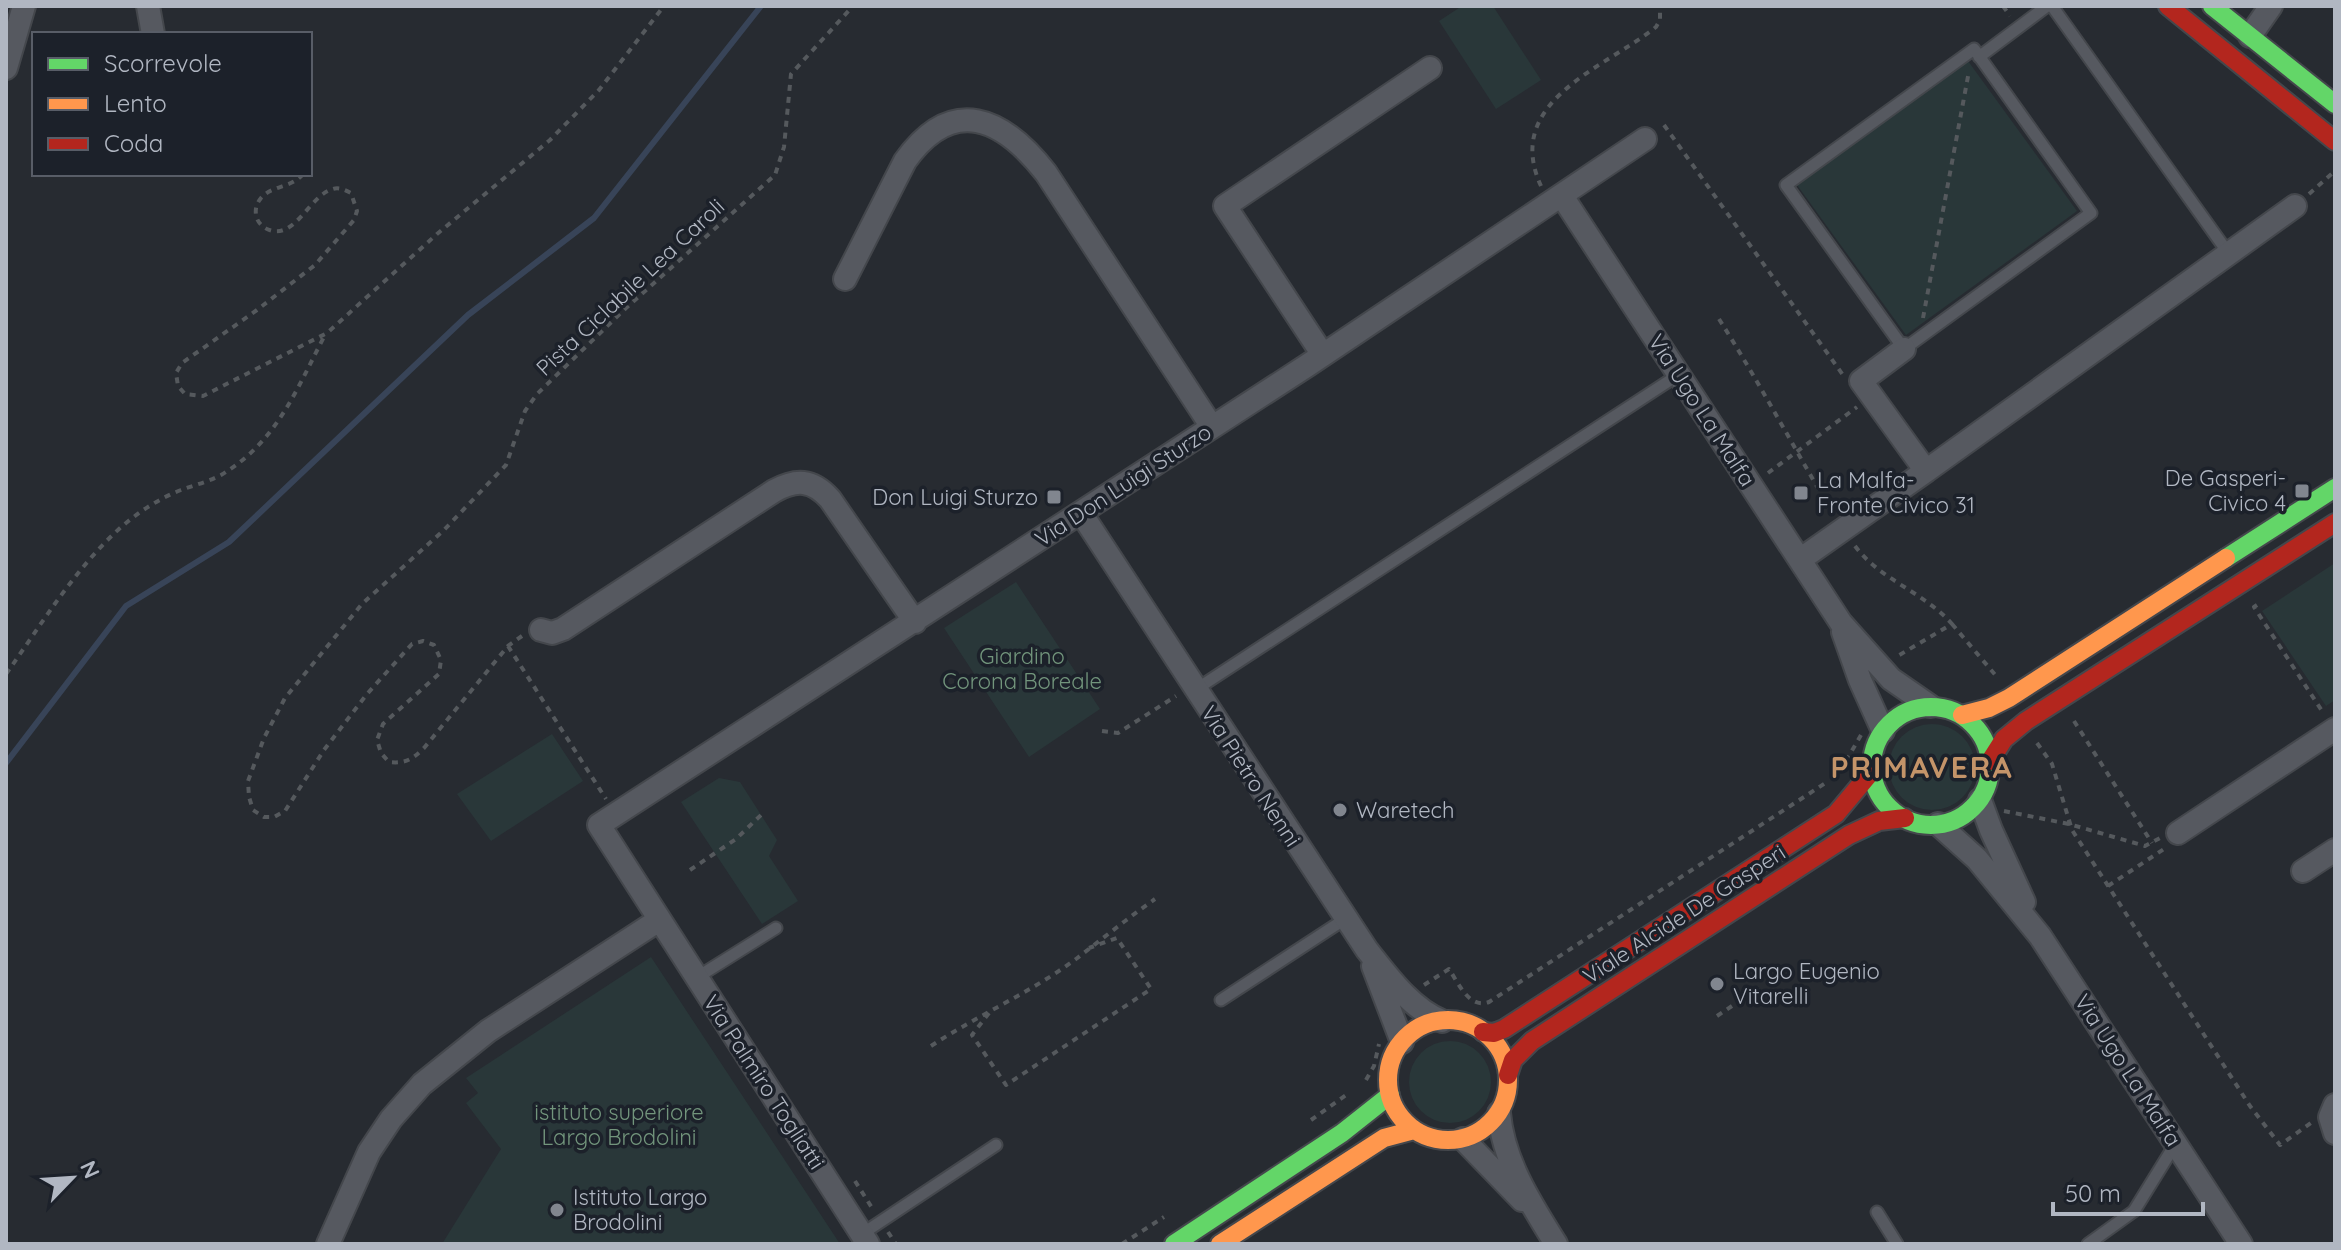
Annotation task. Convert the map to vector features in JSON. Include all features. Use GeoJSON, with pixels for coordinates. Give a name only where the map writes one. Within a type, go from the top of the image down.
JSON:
{"type":"FeatureCollection","features":[{"type":"Feature","properties":{"kind":"street"},"geometry":{"type":"LineString","coordinates":[[6,68],[24,6]]}},
{"type":"Feature","properties":{"kind":"street"},"geometry":{"type":"LineString","coordinates":[[148,6],[153,32]]}},
{"type":"Feature","properties":{"kind":"street"},"geometry":{"type":"LineString","coordinates":[[2168,6],[2335,141]]}},
{"type":"Feature","properties":{"kind":"street"},"geometry":{"type":"LineString","coordinates":[[2212,6],[2335,104]]}},
{"type":"Feature","properties":{"kind":"street"},"geometry":{"type":"LineString","coordinates":[[2234,59],[2271,6]]}},
{"type":"Feature","properties":{"kind":"street"},"geometry":{"type":"LineString","coordinates":[[1323,355],[1225,206],[1430,68]]}},
{"type":"Feature","properties":{"kind":"street"},"geometry":{"type":"LineString","coordinates":[[845,279],[905,161],[916,146],[932,133],[955,122],[972,120],[989,123],[1021,144],[1051,179],[1212,427]]}},
{"type":"Feature","properties":{"kind":"street","name":"Via Don Luigi Sturzo"},"geometry":{"type":"LineString","coordinates":[[607,820],[1323,355],[1645,139]]}},
{"type":"Feature","properties":{"kind":"street","name":"Via Ugo La Malfa"},"geometry":{"type":"LineString","coordinates":[[1556,200],[1678,375],[1841,623],[1891,679],[1930,706]]}},
{"type":"Feature","properties":{"kind":"street"},"geometry":{"type":"LineString","coordinates":[[1801,559],[2295,206]]}},
{"type":"Feature","properties":{"kind":"street"},"geometry":{"type":"LineString","coordinates":[[1911,344],[1867,389],[1926,471]]}},
{"type":"Feature","properties":{"kind":"street"},"geometry":{"type":"LineString","coordinates":[[541,630],[552,633],[563,629],[774,491],[801,481],[817,487],[830,499],[915,622]]}},
{"type":"Feature","properties":{"kind":"street"},"geometry":{"type":"LineString","coordinates":[[1962,715],[1989,708],[2009,698],[2335,488]]}},
{"type":"Feature","properties":{"kind":"street","name":"Via Pietro Nenni"},"geometry":{"type":"LineString","coordinates":[[1081,513],[1367,950],[1424,1012],[1442,1021]]}},
{"type":"Feature","properties":{"kind":"street"},"geometry":{"type":"LineString","coordinates":[[1990,761],[2004,739],[2026,721],[2335,523]]}},
{"type":"Feature","properties":{"kind":"street","name":"Via Ugo La Malfa"},"geometry":{"type":"LineString","coordinates":[[1841,623],[1874,731]]}},
{"type":"Feature","properties":{"kind":"street"},"geometry":{"type":"LineString","coordinates":[[1919,707],[1947,708],[1962,715],[1982,734],[1990,761],[1989,781],[1981,803],[1962,817],[1938,824],[1927,825],[1905,818],[1882,799],[1872,771],[1874,731],[1919,707]]}},
{"type":"Feature","properties":{"kind":"street"},"geometry":{"type":"LineString","coordinates":[[2178,833],[2335,729]]}},
{"type":"Feature","properties":{"kind":"street","name":"Viale Alcide De Gasperi"},"geometry":{"type":"LineString","coordinates":[[1483,1032],[1494,1033],[1504,1029],[1836,814],[1872,771]]}},
{"type":"Feature","properties":{"kind":"street","name":"Via Ugo La Malfa"},"geometry":{"type":"LineString","coordinates":[[1981,803],[2004,861],[2040,936]]}},
{"type":"Feature","properties":{"kind":"street","name":"Viale Alcide De Gasperi"},"geometry":{"type":"LineString","coordinates":[[1508,1075],[1513,1059],[1532,1041],[1840,840],[1871,824],[1905,818]]}},
{"type":"Feature","properties":{"kind":"street","name":"Via Palmiro Togliatti"},"geometry":{"type":"LineString","coordinates":[[607,820],[659,920],[865,1239]]}},
{"type":"Feature","properties":{"kind":"street","name":"Via Ugo La Malfa"},"geometry":{"type":"LineString","coordinates":[[1938,824],[1977,859],[2040,936],[2241,1244]]}},
{"type":"Feature","properties":{"kind":"street"},"geometry":{"type":"LineString","coordinates":[[2303,871],[2335,850]]}},
{"type":"Feature","properties":{"kind":"street"},"geometry":{"type":"LineString","coordinates":[[328,1244],[369,1152],[414,1092],[488,1031],[659,920]]}},
{"type":"Feature","properties":{"kind":"street"},"geometry":{"type":"LineString","coordinates":[[1367,950],[1402,1042]]}},
{"type":"Feature","properties":{"kind":"street"},"geometry":{"type":"LineString","coordinates":[[1442,1021],[1464,1022],[1483,1032],[1501,1051],[1508,1075],[1507,1091],[1499,1113],[1489,1125],[1463,1139],[1442,1141],[1414,1130],[1399,1114],[1390,1095],[1388,1073],[1395,1051],[1420,1027],[1442,1021]]}},
{"type":"Feature","properties":{"kind":"street"},"geometry":{"type":"LineString","coordinates":[[1174,1244],[1342,1133],[1390,1095]]}},
{"type":"Feature","properties":{"kind":"street"},"geometry":{"type":"LineString","coordinates":[[2333,1107],[2330,1123],[2335,1133]]}},
{"type":"Feature","properties":{"kind":"street"},"geometry":{"type":"LineString","coordinates":[[1499,1113],[1508,1157],[1556,1244]]}},
{"type":"Feature","properties":{"kind":"street"},"geometry":{"type":"LineString","coordinates":[[1220,1244],[1384,1138],[1414,1130]]}},
{"type":"Feature","properties":{"kind":"street"},"geometry":{"type":"LineString","coordinates":[[1463,1139],[1540,1218]]}},
{"type":"Feature","properties":{"kind":"lane"},"geometry":{"type":"LineString","coordinates":[[1976,53],[2091,213],[1911,344],[1786,185],[1976,53],[2050,6],[2229,254]]}},
{"type":"Feature","properties":{"kind":"lane"},"geometry":{"type":"LineString","coordinates":[[1194,688],[1678,375]]}},
{"type":"Feature","properties":{"kind":"lane"},"geometry":{"type":"LineString","coordinates":[[1221,1000],[1345,919]]}},
{"type":"Feature","properties":{"kind":"lane"},"geometry":{"type":"LineString","coordinates":[[696,978],[776,928]]}},
{"type":"Feature","properties":{"kind":"lane"},"geometry":{"type":"LineString","coordinates":[[2088,1244],[2134,1211],[2176,1143]]}},
{"type":"Feature","properties":{"kind":"lane"},"geometry":{"type":"LineString","coordinates":[[865,1239],[996,1145]]}},
{"type":"Feature","properties":{"kind":"lane"},"geometry":{"type":"LineString","coordinates":[[1877,1212],[1897,1244]]}},
{"type":"Feature","properties":{"kind":"path"},"geometry":{"type":"LineString","coordinates":[[301,176],[290,185],[264,194],[257,203],[256,219],[263,227],[272,231],[284,230],[324,193],[333,189],[351,193],[357,211],[354,220],[315,265],[182,363],[176,373],[178,386],[185,394],[203,396],[327,333],[437,234],[550,140],[599,90],[664,6]]}},
{"type":"Feature","properties":{"kind":"path","name":"Pista Ciclabile Lea Caroli"},"geometry":{"type":"LineString","coordinates":[[541,630],[524,635],[508,646],[413,759],[389,762],[381,753],[377,740],[383,724],[439,674],[441,660],[434,645],[423,641],[412,644],[341,728],[285,811],[274,817],[264,817],[253,810],[248,781],[264,738],[285,698],[362,604],[444,530],[506,465],[525,411],[537,394],[626,308],[775,175],[784,147],[791,74],[853,6]]}},
{"type":"Feature","properties":{"kind":"path"},"geometry":{"type":"LineString","coordinates":[[1556,200],[1536,175],[1532,155],[1533,136],[1539,119],[1552,101],[1578,78],[1656,27],[1660,20],[1660,6]]}},
{"type":"Feature","properties":{"kind":"path"},"geometry":{"type":"LineString","coordinates":[[1911,344],[1976,53]]}},
{"type":"Feature","properties":{"kind":"path"},"geometry":{"type":"LineString","coordinates":[[1664,125],[1848,381],[1867,389],[1751,485]]}},
{"type":"Feature","properties":{"kind":"path"},"geometry":{"type":"LineString","coordinates":[[2295,206],[2335,171]]}},
{"type":"Feature","properties":{"kind":"path"},"geometry":{"type":"LineString","coordinates":[[6,674],[91,556],[120,528],[150,506],[218,476],[250,455],[267,438],[327,333]]}},
{"type":"Feature","properties":{"kind":"path"},"geometry":{"type":"LineString","coordinates":[[2265,600],[2254,607],[2335,729]]}},
{"type":"Feature","properties":{"kind":"path"},"geometry":{"type":"LineString","coordinates":[[1952,624],[1988,664],[2009,698]]}},
{"type":"Feature","properties":{"kind":"path"},"geometry":{"type":"LineString","coordinates":[[508,646],[607,820]]}},
{"type":"Feature","properties":{"kind":"path"},"geometry":{"type":"LineString","coordinates":[[1102,731],[1118,733],[1194,688]]}},
{"type":"Feature","properties":{"kind":"path"},"geometry":{"type":"LineString","coordinates":[[2060,699],[2152,843]]}},
{"type":"Feature","properties":{"kind":"path"},"geometry":{"type":"LineString","coordinates":[[2026,721],[2052,764],[2069,824],[2250,1106],[2280,1145],[2333,1107]]}},
{"type":"Feature","properties":{"kind":"path"},"geometry":{"type":"LineString","coordinates":[[1843,768],[1849,753],[1874,731]]}},
{"type":"Feature","properties":{"kind":"path"},"geometry":{"type":"LineString","coordinates":[[1408,995],[1449,969],[1473,1002],[1489,1002],[1832,779]]}},
{"type":"Feature","properties":{"kind":"path"},"geometry":{"type":"LineString","coordinates":[[1981,803],[2145,846],[2166,835],[2178,833]]}},
{"type":"Feature","properties":{"kind":"path"},"geometry":{"type":"LineString","coordinates":[[690,870],[736,839],[761,815]]}},
{"type":"Feature","properties":{"kind":"path"},"geometry":{"type":"LineString","coordinates":[[2108,886],[2171,844],[2178,833]]}},
{"type":"Feature","properties":{"kind":"path"},"geometry":{"type":"LineString","coordinates":[[931,1046],[1076,959],[1155,899]]}},
{"type":"Feature","properties":{"kind":"path"},"geometry":{"type":"LineString","coordinates":[[989,1013],[972,1035],[1006,1085],[1151,989],[1117,938],[1089,948]]}},
{"type":"Feature","properties":{"kind":"path"},"geometry":{"type":"LineString","coordinates":[[1717,1016],[1759,988]]}},
{"type":"Feature","properties":{"kind":"path"},"geometry":{"type":"LineString","coordinates":[[1365,1080],[1376,1063],[1378,1036]]}},
{"type":"Feature","properties":{"kind":"path"},"geometry":{"type":"LineString","coordinates":[[1306,1125],[1352,1090]]}},
{"type":"Feature","properties":{"kind":"path"},"geometry":{"type":"LineString","coordinates":[[1122,1244],[1170,1214]]}},
{"type":"Feature","properties":{"kind":"green space"},"geometry":{"type":"Polygon","coordinates":[[[1462,6],[1493,6],[1541,80],[1496,109],[1439,21],[1462,6]]]}},
{"type":"Feature","properties":{"kind":"green space"},"geometry":{"type":"Polygon","coordinates":[[[1968,61],[2077,211],[1906,335],[1797,185],[1968,61]]]}},
{"type":"Feature","properties":{"kind":"green space"},"geometry":{"type":"Polygon","coordinates":[[[2335,563],[2335,700],[2326,706],[2262,611],[2335,563]]]}},
{"type":"Feature","properties":{"kind":"green space","name":"Giardino Corona Boreale"},"geometry":{"type":"Polygon","coordinates":[[[1016,582],[1100,709],[1029,757],[944,628],[1016,582]]]}},
{"type":"Feature","properties":{"kind":"green space"},"geometry":{"type":"Polygon","coordinates":[[[1932,724],[1949,727],[1963,736],[1972,750],[1975,767],[1972,784],[1963,798],[1949,807],[1932,810],[1915,807],[1901,798],[1892,784],[1889,767],[1892,750],[1901,736],[1915,727],[1932,724]]]}},
{"type":"Feature","properties":{"kind":"green space"},"geometry":{"type":"Polygon","coordinates":[[[552,734],[583,781],[491,841],[457,794],[552,734]]]}},
{"type":"Feature","properties":{"kind":"green space"},"geometry":{"type":"Polygon","coordinates":[[[719,778],[740,782],[777,840],[769,856],[798,901],[762,924],[681,802],[719,778]]]}},
{"type":"Feature","properties":{"kind":"green space","name":"istituto superiore Largo Brodolini"},"geometry":{"type":"Polygon","coordinates":[[[651,957],[840,1244],[442,1244],[501,1149],[466,1103],[478,1093],[466,1078],[651,957]]]}},
{"type":"Feature","properties":{"kind":"green space"},"geometry":{"type":"Polygon","coordinates":[[[1450,1041],[1466,1044],[1479,1053],[1488,1066],[1491,1082],[1488,1098],[1479,1111],[1466,1120],[1450,1123],[1434,1120],[1421,1111],[1412,1098],[1409,1082],[1412,1066],[1421,1053],[1434,1044],[1450,1041]]]}},
{"type":"Feature","properties":{"kind":"waterway"},"geometry":{"type":"LineString","coordinates":[[6,763],[126,606],[229,542],[468,315],[594,218],[761,6]]}},
{"type":"Feature","properties":{"kind":"traffic: fast"},"geometry":{"type":"LineString","coordinates":[[2212,6],[2335,104]]}},
{"type":"Feature","properties":{"kind":"traffic: fast"},"geometry":{"type":"LineString","coordinates":[[2226,558],[2335,488]]}},
{"type":"Feature","properties":{"kind":"traffic: fast"},"geometry":{"type":"LineString","coordinates":[[1931,707],[1954,711],[1973,724],[1986,743],[1990,766],[1986,789],[1973,808],[1954,821],[1931,825],[1908,821],[1889,808],[1876,789],[1872,766],[1876,743],[1889,724],[1908,711],[1931,707]]}},
{"type":"Feature","properties":{"kind":"traffic: fast"},"geometry":{"type":"LineString","coordinates":[[1174,1244],[1342,1133],[1390,1095]]}},
{"type":"Feature","properties":{"kind":"traffic: slow"},"geometry":{"type":"LineString","coordinates":[[1962,715],[1989,708],[2009,698],[2226,558]]}},
{"type":"Feature","properties":{"kind":"traffic: slow"},"geometry":{"type":"LineString","coordinates":[[1448,1020],[1471,1025],[1490,1038],[1503,1057],[1508,1080],[1503,1103],[1490,1122],[1471,1135],[1448,1140],[1425,1135],[1406,1122],[1393,1103],[1388,1080],[1393,1057],[1406,1038],[1425,1025],[1448,1020]]}},
{"type":"Feature","properties":{"kind":"traffic: slow"},"geometry":{"type":"LineString","coordinates":[[1220,1244],[1384,1138],[1414,1130]]}},
{"type":"Feature","properties":{"kind":"traffic: jam"},"geometry":{"type":"LineString","coordinates":[[2168,6],[2335,141]]}},
{"type":"Feature","properties":{"kind":"traffic: jam"},"geometry":{"type":"LineString","coordinates":[[1990,761],[2004,739],[2026,721],[2335,523]]}},
{"type":"Feature","properties":{"kind":"traffic: jam"},"geometry":{"type":"LineString","coordinates":[[1483,1032],[1494,1033],[1504,1029],[1836,814],[1872,771]]}},
{"type":"Feature","properties":{"kind":"traffic: jam"},"geometry":{"type":"LineString","coordinates":[[1508,1075],[1513,1060],[1532,1041],[1849,835],[1879,821],[1905,818]]}},
{"type":"Feature","properties":{"kind":"place","name":"De Gasperi- Civico 4"},"geometry":{"type":"Point","coordinates":[2302,491]}},
{"type":"Feature","properties":{"kind":"place","name":"La Malfa- Fronte Civico 31"},"geometry":{"type":"Point","coordinates":[1801,493]}},
{"type":"Feature","properties":{"kind":"place","name":"Don Luigi Sturzo"},"geometry":{"type":"Point","coordinates":[1054,497]}},
{"type":"Feature","properties":{"kind":"place","name":"Waretech"},"geometry":{"type":"Point","coordinates":[1340,810]}},
{"type":"Feature","properties":{"kind":"place","name":"Largo Eugenio Vitarelli"},"geometry":{"type":"Point","coordinates":[1717,984]}},
{"type":"Feature","properties":{"kind":"place","name":"Istituto Largo Brodolini"},"geometry":{"type":"Point","coordinates":[557,1210]}},
{"type":"Feature","properties":{"kind":"district","name":"PRIMAVERA"},"geometry":{"type":"Point","coordinates":[1922,768]}}]}
